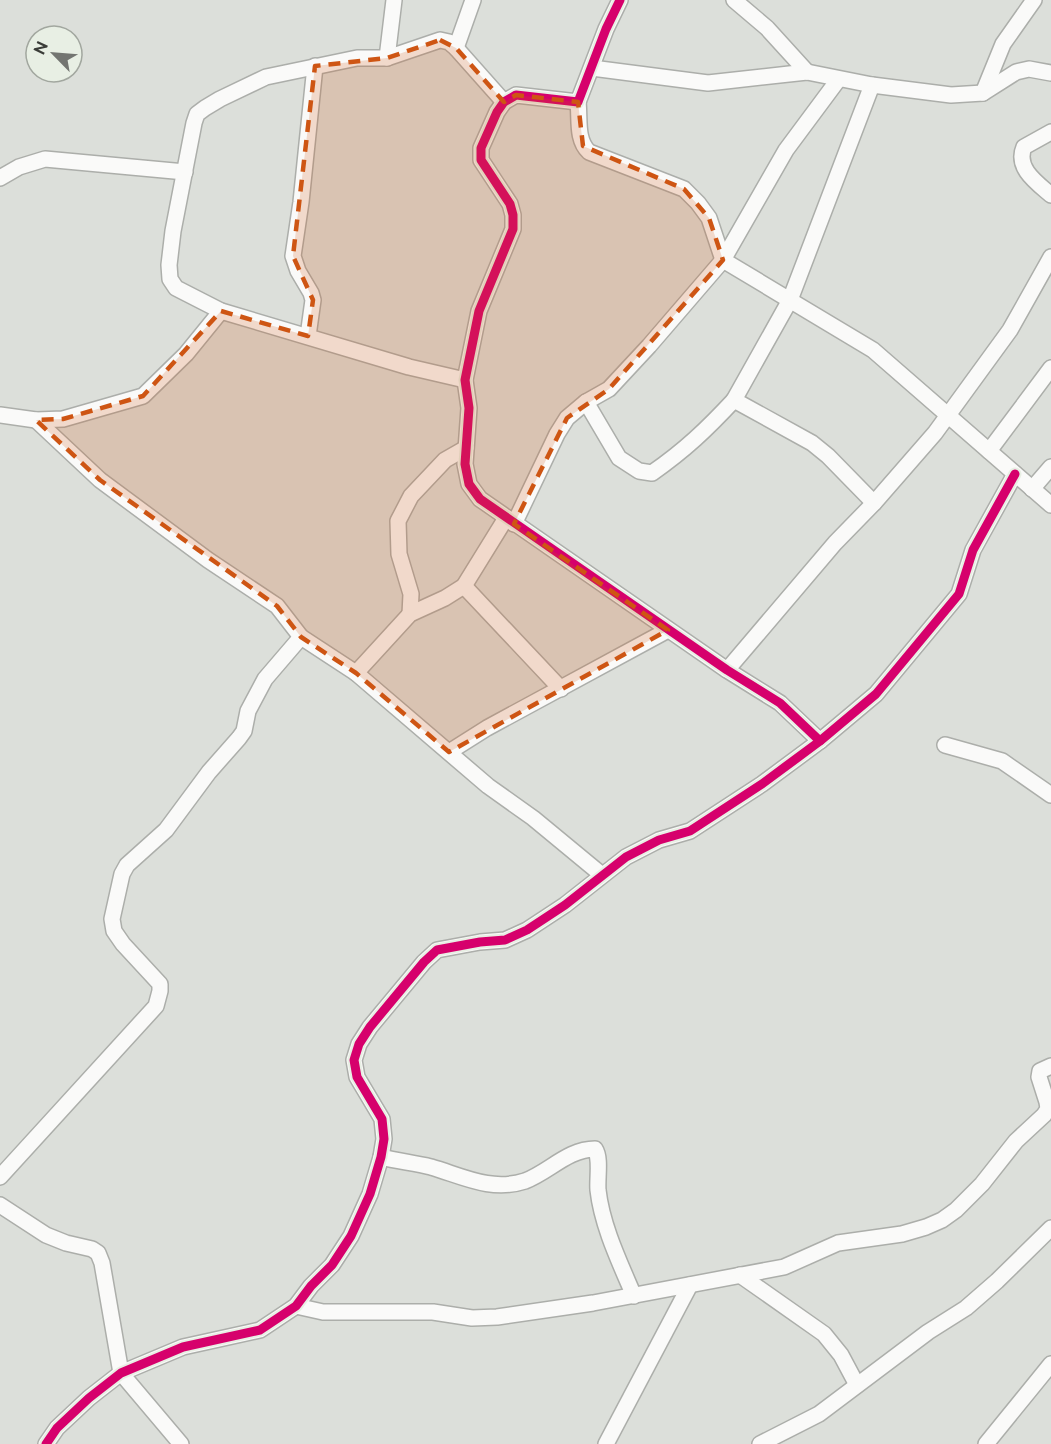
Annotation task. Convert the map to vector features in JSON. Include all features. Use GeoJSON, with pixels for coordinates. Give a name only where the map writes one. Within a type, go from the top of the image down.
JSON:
{"type":"FeatureCollection","features":[{"type":"Feature","properties":{"kind":"street"},"geometry":{"type":"LineString","coordinates":[[387,58],[394,0]]}},
{"type":"Feature","properties":{"kind":"street"},"geometry":{"type":"LineString","coordinates":[[456,48],[473,0]]}},
{"type":"Feature","properties":{"kind":"street"},"geometry":{"type":"LineString","coordinates":[[620,0],[606,29],[578,102],[580,139],[583,146],[589,152],[684,189],[709,218],[723,260],[873,350],[1051,505]]}},
{"type":"Feature","properties":{"kind":"street"},"geometry":{"type":"LineString","coordinates":[[734,0],[767,28],[807,72]]}},
{"type":"Feature","properties":{"kind":"street"},"geometry":{"type":"LineString","coordinates":[[983,93],[1003,44],[1034,0]]}},
{"type":"Feature","properties":{"kind":"street"},"geometry":{"type":"LineString","coordinates":[[465,380],[409,367],[221,311],[176,288],[170,279],[169,265],[173,231],[197,114],[220,99],[266,77],[357,58],[387,58],[440,40],[449,42],[456,48],[504,102]]}},
{"type":"Feature","properties":{"kind":"street"},"geometry":{"type":"LineString","coordinates":[[308,336],[313,300],[298,272],[293,256],[315,66]]}},
{"type":"Feature","properties":{"kind":"street"},"geometry":{"type":"LineString","coordinates":[[592,68],[708,83],[807,72],[837,80],[951,95],[983,93],[1016,72],[1029,69],[1051,72]]}},
{"type":"Feature","properties":{"kind":"street"},"geometry":{"type":"LineString","coordinates":[[356,673],[410,614],[445,598],[464,586],[510,521],[567,418],[586,402],[609,389],[650,346],[723,260],[786,150],[837,80]]}},
{"type":"Feature","properties":{"kind":"street"},"geometry":{"type":"LineString","coordinates":[[586,402],[619,458],[639,471],[651,472],[682,452],[734,400],[790,300],[872,85]]}},
{"type":"Feature","properties":{"kind":"street"},"geometry":{"type":"LineString","coordinates":[[578,102],[516,95],[504,102],[496,112],[481,148],[481,160],[510,204],[513,229],[479,311],[465,380],[469,408],[465,464],[469,484],[480,499],[510,521],[727,670],[780,702],[820,741]]}},
{"type":"Feature","properties":{"kind":"street"},"geometry":{"type":"LineString","coordinates":[[1051,132],[1024,147],[1021,154],[1024,169],[1051,195]]}},
{"type":"Feature","properties":{"kind":"street"},"geometry":{"type":"LineString","coordinates":[[0,178],[19,167],[45,159],[185,172]]}},
{"type":"Feature","properties":{"kind":"street"},"geometry":{"type":"LineString","coordinates":[[727,670],[835,543],[874,503],[935,433],[1010,330],[1051,257]]}},
{"type":"Feature","properties":{"kind":"street"},"geometry":{"type":"LineString","coordinates":[[0,415],[36,420],[63,419],[143,396],[186,354],[221,311]]}},
{"type":"Feature","properties":{"kind":"street"},"geometry":{"type":"LineString","coordinates":[[989,450],[1051,368]]}},
{"type":"Feature","properties":{"kind":"street"},"geometry":{"type":"LineString","coordinates":[[734,400],[812,443],[874,503]]}},
{"type":"Feature","properties":{"kind":"street"},"geometry":{"type":"LineString","coordinates":[[36,420],[100,480],[208,560],[277,606],[301,637],[356,673],[488,786],[533,818],[602,875]]}},
{"type":"Feature","properties":{"kind":"street"},"geometry":{"type":"LineString","coordinates":[[410,614],[411,594],[399,554],[398,522],[411,496],[445,460],[466,448]]}},
{"type":"Feature","properties":{"kind":"street"},"geometry":{"type":"LineString","coordinates":[[1032,489],[1051,467]]}},
{"type":"Feature","properties":{"kind":"street"},"geometry":{"type":"LineString","coordinates":[[46,1444],[57,1428],[89,1398],[122,1373],[183,1347],[260,1330],[296,1306],[332,1265],[351,1236],[370,1194],[381,1157],[384,1139],[382,1119],[357,1077],[354,1060],[359,1044],[370,1027],[424,962],[437,950],[504,940],[527,930],[565,905],[634,853],[659,840],[690,831],[762,784],[820,741],[876,694],[959,594],[973,550],[1015,474]]}},
{"type":"Feature","properties":{"kind":"street"},"geometry":{"type":"LineString","coordinates":[[464,586],[561,689]]}},
{"type":"Feature","properties":{"kind":"street"},"geometry":{"type":"LineString","coordinates":[[449,752],[487,728],[668,630]]}},
{"type":"Feature","properties":{"kind":"street"},"geometry":{"type":"LineString","coordinates":[[0,1177],[156,1006],[160,984],[114,931],[112,919],[122,874],[127,865],[166,830],[209,772],[239,738],[244,731],[248,711],[265,679],[301,637]]}},
{"type":"Feature","properties":{"kind":"street"},"geometry":{"type":"LineString","coordinates":[[945,745],[1002,760],[1051,795]]}},
{"type":"Feature","properties":{"kind":"street"},"geometry":{"type":"LineString","coordinates":[[296,1306],[323,1312],[433,1312],[472,1318],[497,1317],[634,1296],[784,1267],[838,1243],[902,1234],[942,1220],[956,1210],[982,1184],[1016,1141],[1044,1115],[1048,1109],[1039,1077],[1040,1071],[1051,1066]]}},
{"type":"Feature","properties":{"kind":"street"},"geometry":{"type":"LineString","coordinates":[[381,1157],[432,1167],[478,1183],[496,1186],[524,1181],[575,1152],[595,1149],[599,1156],[597,1174],[599,1200],[615,1251],[634,1296]]}},
{"type":"Feature","properties":{"kind":"street"},"geometry":{"type":"LineString","coordinates":[[0,1205],[46,1236],[92,1249],[98,1254],[102,1263],[122,1373],[181,1444]]}},
{"type":"Feature","properties":{"kind":"street"},"geometry":{"type":"LineString","coordinates":[[760,1444],[819,1414],[928,1332],[966,1308],[1051,1228]]}},
{"type":"Feature","properties":{"kind":"street"},"geometry":{"type":"LineString","coordinates":[[740,1275],[824,1334],[840,1355],[857,1385]]}},
{"type":"Feature","properties":{"kind":"street"},"geometry":{"type":"LineString","coordinates":[[606,1444],[690,1286]]}},
{"type":"Feature","properties":{"kind":"street"},"geometry":{"type":"LineString","coordinates":[[986,1444],[1051,1364]]}},
{"type":"Feature","properties":{"kind":"highlighted area"},"geometry":{"type":"Polygon","coordinates":[[[440,40],[456,48],[504,102],[516,95],[578,102],[583,146],[684,189],[709,218],[723,260],[609,389],[567,418],[514,524],[668,630],[449,752],[356,673],[301,637],[277,606],[100,480],[36,420],[63,419],[143,396],[221,311],[308,336],[313,300],[293,256],[315,66],[387,58],[440,40]]]}},
{"type":"Feature","properties":{"kind":"cycle path"},"geometry":{"type":"LineString","coordinates":[[620,0],[606,29],[578,102],[516,95],[504,102],[497,112],[481,148],[481,160],[510,204],[513,229],[479,311],[465,380],[469,408],[465,464],[469,484],[480,499],[727,670],[780,703],[820,741]]}},
{"type":"Feature","properties":{"kind":"cycle path"},"geometry":{"type":"LineString","coordinates":[[46,1444],[57,1428],[89,1398],[121,1373],[183,1347],[260,1330],[296,1306],[311,1286],[332,1265],[351,1236],[370,1194],[381,1157],[384,1139],[382,1119],[357,1077],[354,1060],[359,1044],[370,1027],[424,962],[437,950],[505,940],[527,930],[565,905],[626,857],[659,840],[690,831],[762,784],[820,741],[876,694],[959,594],[973,550],[1015,474]]}}]}
